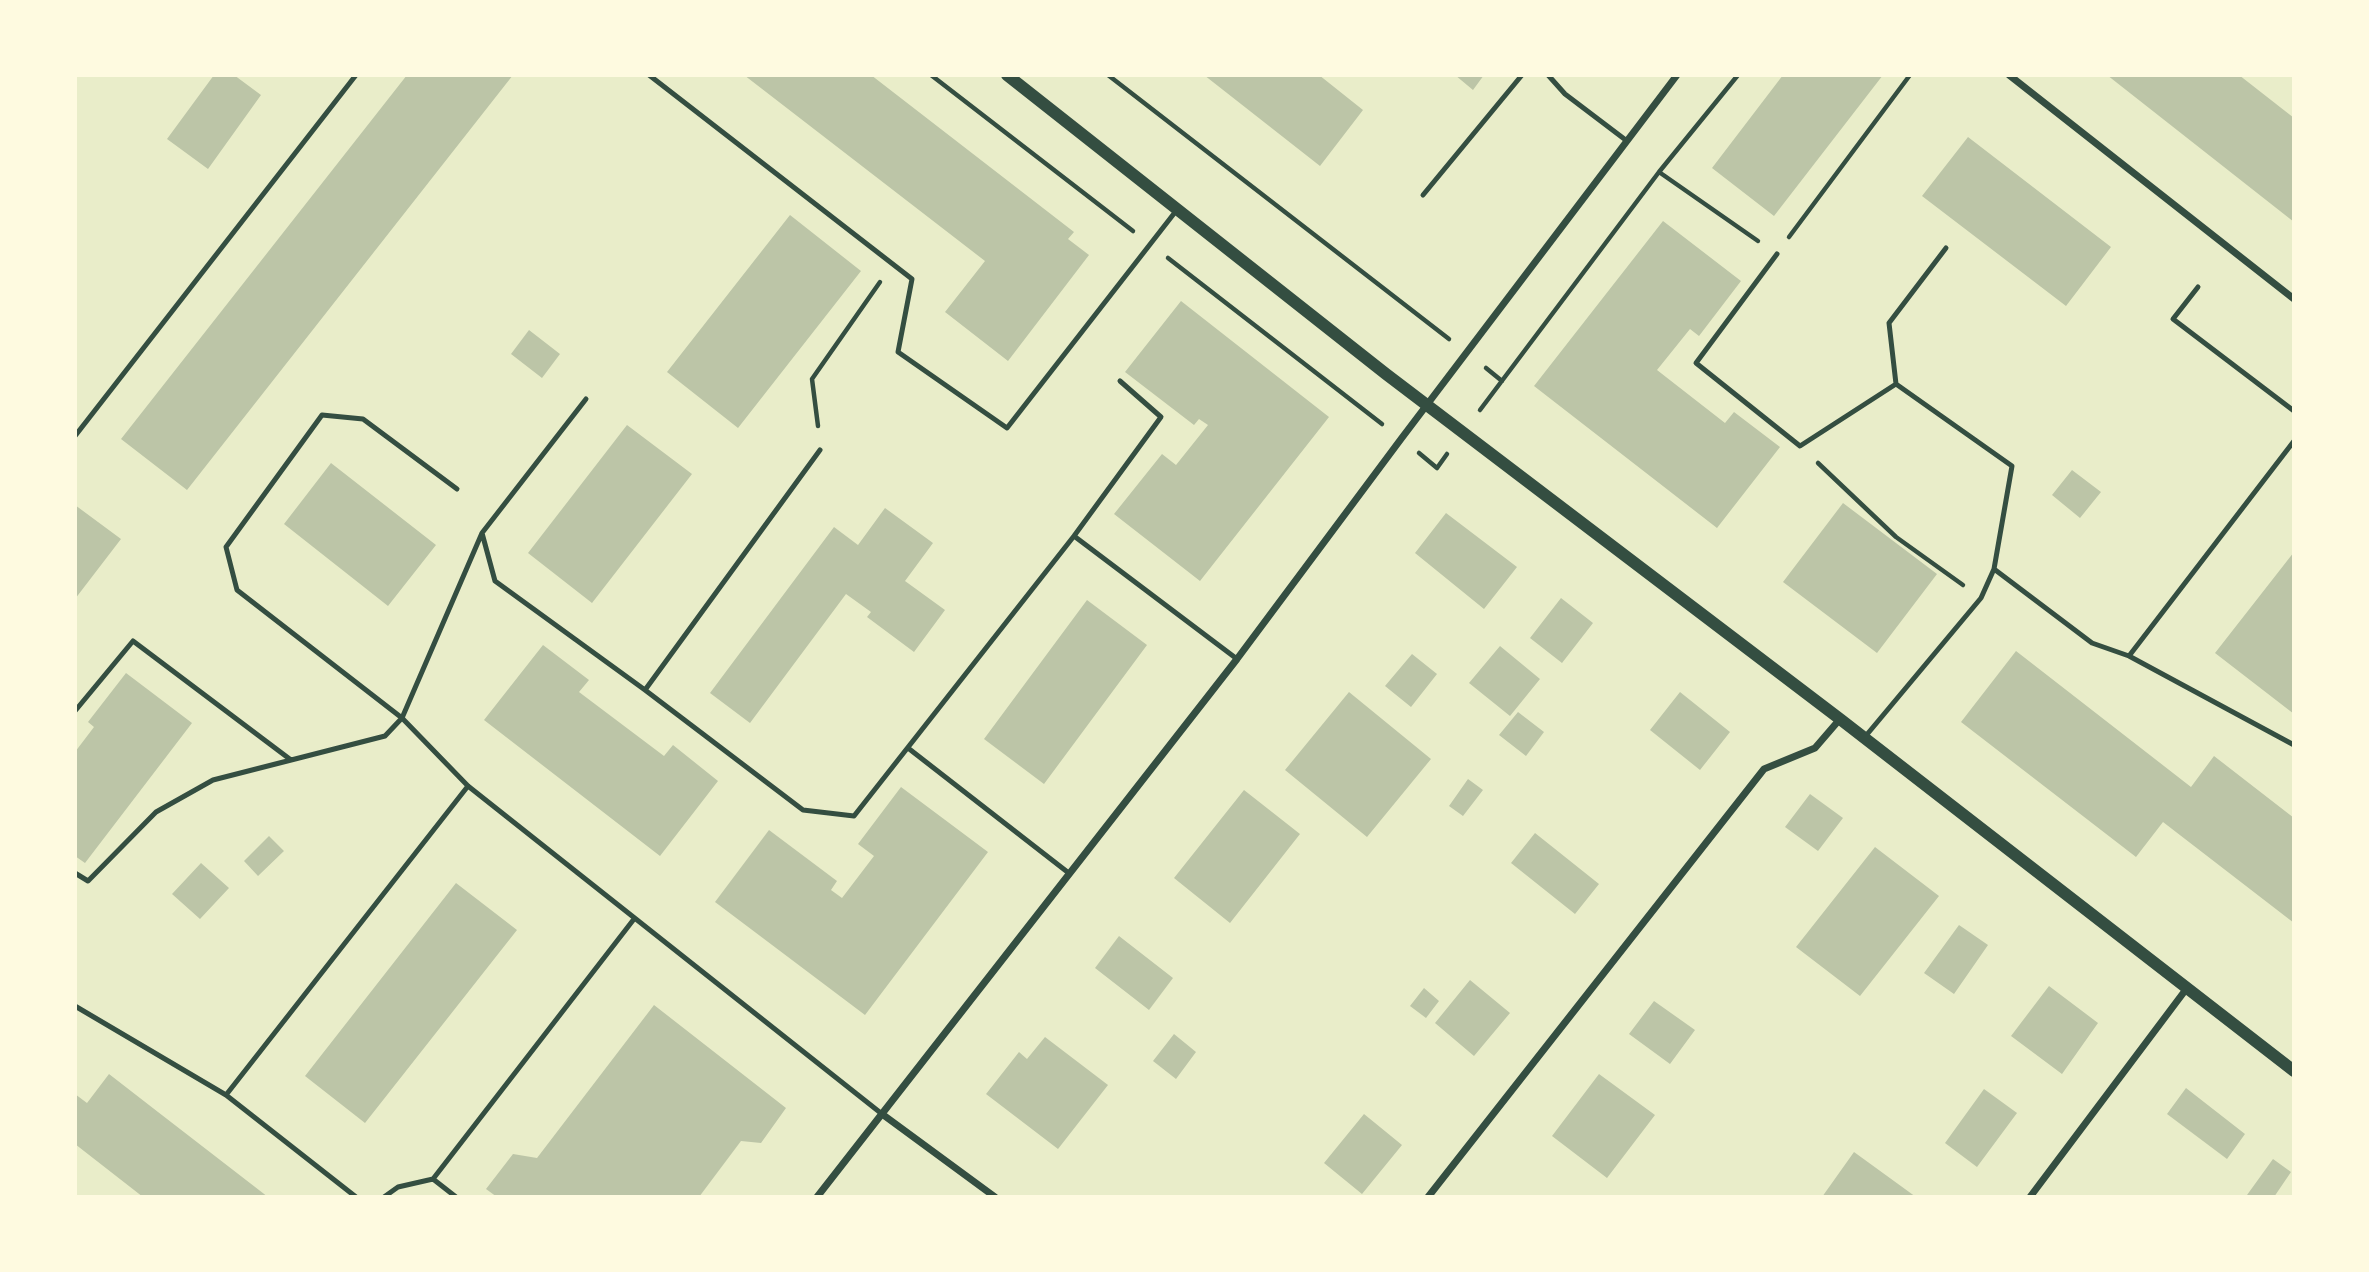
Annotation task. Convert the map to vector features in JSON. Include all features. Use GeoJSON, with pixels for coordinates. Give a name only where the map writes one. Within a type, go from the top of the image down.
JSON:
{"type":"FeatureCollection","features":[{"type":"Feature","properties":{"kind":"street"},"geometry":{"type":"LineString","coordinates":[[1007,75],[1427,405],[1840,719],[2294,1071]]}},
{"type":"Feature","properties":{"kind":"street"},"geometry":{"type":"LineString","coordinates":[[817,1197],[1237,659],[1677,75]]}},
{"type":"Feature","properties":{"kind":"street"},"geometry":{"type":"LineString","coordinates":[[2009,75],[2294,299]]}},
{"type":"Feature","properties":{"kind":"street"},"geometry":{"type":"LineString","coordinates":[[1428,1197],[1765,769],[1815,748],[1840,719]]}},
{"type":"Feature","properties":{"kind":"street"},"geometry":{"type":"LineString","coordinates":[[2030,1197],[2187,988]]}},
{"type":"Feature","properties":{"kind":"street"},"geometry":{"type":"LineString","coordinates":[[882,1114],[995,1197]]}},
{"type":"Feature","properties":{"kind":"lane"},"geometry":{"type":"LineString","coordinates":[[75,436],[355,75]]}},
{"type":"Feature","properties":{"kind":"lane"},"geometry":{"type":"LineString","coordinates":[[649,75],[912,279],[898,352],[1007,428],[1178,208]]}},
{"type":"Feature","properties":{"kind":"lane"},"geometry":{"type":"LineString","coordinates":[[1423,195],[1522,75]]}},
{"type":"Feature","properties":{"kind":"lane"},"geometry":{"type":"LineString","coordinates":[[1548,75],[1565,94],[1627,141]]}},
{"type":"Feature","properties":{"kind":"lane"},"geometry":{"type":"LineString","coordinates":[[1864,738],[1981,598],[1994,569],[2012,466],[1896,384],[1889,323],[1946,248]]}},
{"type":"Feature","properties":{"kind":"lane"},"geometry":{"type":"LineString","coordinates":[[1777,254],[1696,363],[1800,446],[1896,384]]}},
{"type":"Feature","properties":{"kind":"lane"},"geometry":{"type":"LineString","coordinates":[[2198,287],[2172,319],[2294,411]]}},
{"type":"Feature","properties":{"kind":"lane"},"geometry":{"type":"LineString","coordinates":[[482,533],[495,581],[803,810],[854,817],[1074,536],[1161,416],[1120,381]]}},
{"type":"Feature","properties":{"kind":"lane"},"geometry":{"type":"LineString","coordinates":[[75,873],[88,881],[156,812],[213,780],[385,736],[402,718],[482,533],[586,399]]}},
{"type":"Feature","properties":{"kind":"lane"},"geometry":{"type":"LineString","coordinates":[[457,489],[363,419],[321,415],[226,547],[237,590],[402,718],[468,786],[882,1114]]}},
{"type":"Feature","properties":{"kind":"lane"},"geometry":{"type":"LineString","coordinates":[[2129,656],[2294,441]]}},
{"type":"Feature","properties":{"kind":"lane"},"geometry":{"type":"LineString","coordinates":[[645,690],[820,450]]}},
{"type":"Feature","properties":{"kind":"lane"},"geometry":{"type":"LineString","coordinates":[[1074,536],[1237,659]]}},
{"type":"Feature","properties":{"kind":"lane"},"geometry":{"type":"LineString","coordinates":[[1994,569],[2092,643],[2129,656],[2294,745]]}},
{"type":"Feature","properties":{"kind":"lane"},"geometry":{"type":"LineString","coordinates":[[75,711],[134,641],[292,760]]}},
{"type":"Feature","properties":{"kind":"lane"},"geometry":{"type":"LineString","coordinates":[[908,748],[1070,874]]}},
{"type":"Feature","properties":{"kind":"lane"},"geometry":{"type":"LineString","coordinates":[[226,1095],[468,786]]}},
{"type":"Feature","properties":{"kind":"lane"},"geometry":{"type":"LineString","coordinates":[[384,1197],[398,1187],[433,1179],[634,919]]}},
{"type":"Feature","properties":{"kind":"lane"},"geometry":{"type":"LineString","coordinates":[[75,1006],[226,1095],[356,1197]]}},
{"type":"Feature","properties":{"kind":"lane"},"geometry":{"type":"LineString","coordinates":[[433,1179],[456,1197]]}},
{"type":"Feature","properties":{"kind":"path"},"geometry":{"type":"LineString","coordinates":[[931,75],[1437,468],[1659,172],[1738,75]]}},
{"type":"Feature","properties":{"kind":"path"},"geometry":{"type":"LineString","coordinates":[[1108,75],[1502,381]]}},
{"type":"Feature","properties":{"kind":"path"},"geometry":{"type":"LineString","coordinates":[[1659,172],[1777,254],[1910,75]]}},
{"type":"Feature","properties":{"kind":"path"},"geometry":{"type":"LineString","coordinates":[[820,450],[812,379],[865,302]]}},
{"type":"Feature","properties":{"kind":"path"},"geometry":{"type":"LineString","coordinates":[[1800,446],[1893,538],[1981,598]]}},
{"type":"Feature","properties":{"kind":"building"},"geometry":{"type":"Polygon","coordinates":[[[214,75],[234,75],[261,95],[208,169],[167,139],[214,75]]]}},
{"type":"Feature","properties":{"kind":"building"},"geometry":{"type":"Polygon","coordinates":[[[407,75],[513,75],[187,490],[121,439],[407,75]]]}},
{"type":"Feature","properties":{"kind":"building"},"geometry":{"type":"Polygon","coordinates":[[[744,75],[871,75],[1074,232],[1068,239],[1089,255],[1008,361],[945,312],[985,261],[744,75]]]}},
{"type":"Feature","properties":{"kind":"building"},"geometry":{"type":"Polygon","coordinates":[[[1204,75],[1319,75],[1363,110],[1320,166],[1204,75]]]}},
{"type":"Feature","properties":{"kind":"building"},"geometry":{"type":"Polygon","coordinates":[[[1455,75],[1484,75],[1473,90],[1455,75]]]}},
{"type":"Feature","properties":{"kind":"building"},"geometry":{"type":"Polygon","coordinates":[[[1783,75],[1883,75],[1774,216],[1712,168],[1783,75]]]}},
{"type":"Feature","properties":{"kind":"building"},"geometry":{"type":"Polygon","coordinates":[[[2107,75],[2239,75],[2294,118],[2294,222],[2107,75]]]}},
{"type":"Feature","properties":{"kind":"building"},"geometry":{"type":"Polygon","coordinates":[[[1968,137],[2111,247],[2066,306],[1922,196],[1968,137]]]}},
{"type":"Feature","properties":{"kind":"building"},"geometry":{"type":"Polygon","coordinates":[[[790,215],[861,271],[738,428],[667,372],[790,215]]]}},
{"type":"Feature","properties":{"kind":"building"},"geometry":{"type":"Polygon","coordinates":[[[1663,221],[1741,281],[1699,336],[1690,329],[1657,370],[1725,423],[1734,412],[1780,447],[1717,528],[1534,386],[1663,221]]]}},
{"type":"Feature","properties":{"kind":"building"},"geometry":{"type":"Polygon","coordinates":[[[1181,301],[1329,417],[1200,581],[1114,514],[1162,454],[1176,465],[1208,425],[1199,419],[1194,425],[1125,372],[1181,301]]]}},
{"type":"Feature","properties":{"kind":"building"},"geometry":{"type":"Polygon","coordinates":[[[529,330],[560,354],[542,378],[511,354],[529,330]]]}},
{"type":"Feature","properties":{"kind":"building"},"geometry":{"type":"Polygon","coordinates":[[[627,425],[692,474],[592,603],[528,553],[627,425]]]}},
{"type":"Feature","properties":{"kind":"building"},"geometry":{"type":"Polygon","coordinates":[[[331,463],[436,545],[388,606],[284,524],[331,463]]]}},
{"type":"Feature","properties":{"kind":"building"},"geometry":{"type":"Polygon","coordinates":[[[2072,470],[2101,492],[2080,518],[2052,495],[2072,470]]]}},
{"type":"Feature","properties":{"kind":"building"},"geometry":{"type":"Polygon","coordinates":[[[1843,503],[1937,574],[1877,653],[1783,582],[1843,503]]]}},
{"type":"Feature","properties":{"kind":"building"},"geometry":{"type":"Polygon","coordinates":[[[75,505],[121,539],[75,599],[75,505]]]}},
{"type":"Feature","properties":{"kind":"building"},"geometry":{"type":"Polygon","coordinates":[[[885,508],[933,543],[905,581],[945,610],[914,652],[867,617],[871,612],[846,594],[750,723],[710,693],[834,527],[858,545],[885,508]]]}},
{"type":"Feature","properties":{"kind":"building"},"geometry":{"type":"Polygon","coordinates":[[[1446,513],[1517,567],[1484,609],[1415,553],[1446,513]]]}},
{"type":"Feature","properties":{"kind":"building"},"geometry":{"type":"Polygon","coordinates":[[[2294,552],[2294,714],[2215,653],[2294,552]]]}},
{"type":"Feature","properties":{"kind":"building"},"geometry":{"type":"Polygon","coordinates":[[[1561,598],[1593,623],[1562,663],[1530,638],[1561,598]]]}},
{"type":"Feature","properties":{"kind":"building"},"geometry":{"type":"Polygon","coordinates":[[[1087,600],[1147,645],[1044,784],[984,739],[1087,600]]]}},
{"type":"Feature","properties":{"kind":"building"},"geometry":{"type":"Polygon","coordinates":[[[543,645],[589,680],[579,692],[664,756],[673,745],[718,781],[660,856],[484,720],[543,645]]]}},
{"type":"Feature","properties":{"kind":"building"},"geometry":{"type":"Polygon","coordinates":[[[1500,646],[1540,679],[1510,716],[1469,683],[1500,646]]]}},
{"type":"Feature","properties":{"kind":"building"},"geometry":{"type":"Polygon","coordinates":[[[2016,651],[2191,787],[2214,756],[2294,818],[2294,923],[2163,822],[2136,857],[1961,722],[2016,651]]]}},
{"type":"Feature","properties":{"kind":"building"},"geometry":{"type":"Polygon","coordinates":[[[1412,654],[1437,674],[1411,707],[1385,686],[1412,654]]]}},
{"type":"Feature","properties":{"kind":"building"},"geometry":{"type":"Polygon","coordinates":[[[126,673],[192,723],[85,863],[75,856],[75,752],[94,727],[88,722],[126,673]]]}},
{"type":"Feature","properties":{"kind":"building"},"geometry":{"type":"Polygon","coordinates":[[[1349,692],[1431,759],[1367,837],[1285,770],[1349,692]]]}},
{"type":"Feature","properties":{"kind":"building"},"geometry":{"type":"Polygon","coordinates":[[[1680,692],[1730,732],[1700,770],[1650,730],[1680,692]]]}},
{"type":"Feature","properties":{"kind":"building"},"geometry":{"type":"Polygon","coordinates":[[[1518,712],[1544,732],[1526,756],[1499,735],[1518,712]]]}},
{"type":"Feature","properties":{"kind":"building"},"geometry":{"type":"Polygon","coordinates":[[[1468,779],[1483,790],[1463,816],[1449,806],[1468,779]]]}},
{"type":"Feature","properties":{"kind":"building"},"geometry":{"type":"Polygon","coordinates":[[[901,787],[988,852],[865,1015],[715,902],[769,830],[837,881],[831,890],[842,898],[874,856],[858,844],[901,787]]]}},
{"type":"Feature","properties":{"kind":"building"},"geometry":{"type":"Polygon","coordinates":[[[1244,790],[1300,834],[1230,923],[1174,878],[1244,790]]]}},
{"type":"Feature","properties":{"kind":"building"},"geometry":{"type":"Polygon","coordinates":[[[1810,794],[1843,818],[1818,851],[1785,827],[1810,794]]]}},
{"type":"Feature","properties":{"kind":"building"},"geometry":{"type":"Polygon","coordinates":[[[1535,833],[1599,884],[1575,914],[1511,863],[1535,833]]]}},
{"type":"Feature","properties":{"kind":"building"},"geometry":{"type":"Polygon","coordinates":[[[269,836],[284,851],[258,876],[244,861],[269,836]]]}},
{"type":"Feature","properties":{"kind":"building"},"geometry":{"type":"Polygon","coordinates":[[[1875,847],[1939,896],[1860,996],[1796,947],[1875,847]]]}},
{"type":"Feature","properties":{"kind":"building"},"geometry":{"type":"Polygon","coordinates":[[[201,863],[229,888],[200,919],[172,894],[201,863]]]}},
{"type":"Feature","properties":{"kind":"building"},"geometry":{"type":"Polygon","coordinates":[[[456,883],[517,930],[365,1123],[305,1076],[456,883]]]}},
{"type":"Feature","properties":{"kind":"building"},"geometry":{"type":"Polygon","coordinates":[[[1959,925],[1988,945],[1954,994],[1924,973],[1959,925]]]}},
{"type":"Feature","properties":{"kind":"building"},"geometry":{"type":"Polygon","coordinates":[[[1119,936],[1173,978],[1149,1010],[1095,968],[1119,936]]]}},
{"type":"Feature","properties":{"kind":"building"},"geometry":{"type":"Polygon","coordinates":[[[1470,980],[1510,1013],[1474,1056],[1435,1023],[1470,980]]]}},
{"type":"Feature","properties":{"kind":"building"},"geometry":{"type":"Polygon","coordinates":[[[2049,986],[2098,1023],[2062,1074],[2011,1036],[2049,986]]]}},
{"type":"Feature","properties":{"kind":"building"},"geometry":{"type":"Polygon","coordinates":[[[1424,988],[1439,1001],[1426,1018],[1410,1006],[1424,988]]]}},
{"type":"Feature","properties":{"kind":"building"},"geometry":{"type":"Polygon","coordinates":[[[1654,1001],[1695,1030],[1670,1064],[1629,1034],[1654,1001]]]}},
{"type":"Feature","properties":{"kind":"building"},"geometry":{"type":"Polygon","coordinates":[[[654,1005],[786,1108],[761,1143],[741,1141],[699,1197],[497,1197],[486,1189],[513,1154],[537,1158],[654,1005]]]}},
{"type":"Feature","properties":{"kind":"building"},"geometry":{"type":"Polygon","coordinates":[[[1174,1034],[1196,1052],[1176,1079],[1153,1061],[1174,1034]]]}},
{"type":"Feature","properties":{"kind":"building"},"geometry":{"type":"Polygon","coordinates":[[[1045,1037],[1108,1085],[1058,1149],[986,1094],[1019,1052],[1027,1059],[1045,1037]]]}},
{"type":"Feature","properties":{"kind":"building"},"geometry":{"type":"Polygon","coordinates":[[[109,1074],[268,1197],[143,1197],[75,1144],[75,1094],[87,1103],[109,1074]]]}},
{"type":"Feature","properties":{"kind":"building"},"geometry":{"type":"Polygon","coordinates":[[[1599,1074],[1655,1115],[1607,1178],[1552,1136],[1599,1074]]]}},
{"type":"Feature","properties":{"kind":"building"},"geometry":{"type":"Polygon","coordinates":[[[2186,1088],[2245,1134],[2227,1159],[2167,1114],[2186,1088]]]}},
{"type":"Feature","properties":{"kind":"building"},"geometry":{"type":"Polygon","coordinates":[[[1984,1089],[2017,1113],[1977,1167],[1945,1143],[1984,1089]]]}},
{"type":"Feature","properties":{"kind":"building"},"geometry":{"type":"Polygon","coordinates":[[[1364,1114],[1402,1145],[1362,1194],[1324,1163],[1364,1114]]]}},
{"type":"Feature","properties":{"kind":"building"},"geometry":{"type":"Polygon","coordinates":[[[1854,1152],[1916,1197],[1822,1197],[1854,1152]]]}},
{"type":"Feature","properties":{"kind":"building"},"geometry":{"type":"Polygon","coordinates":[[[2273,1159],[2291,1172],[2274,1197],[2250,1197],[2247,1195],[2273,1159]]]}}]}
